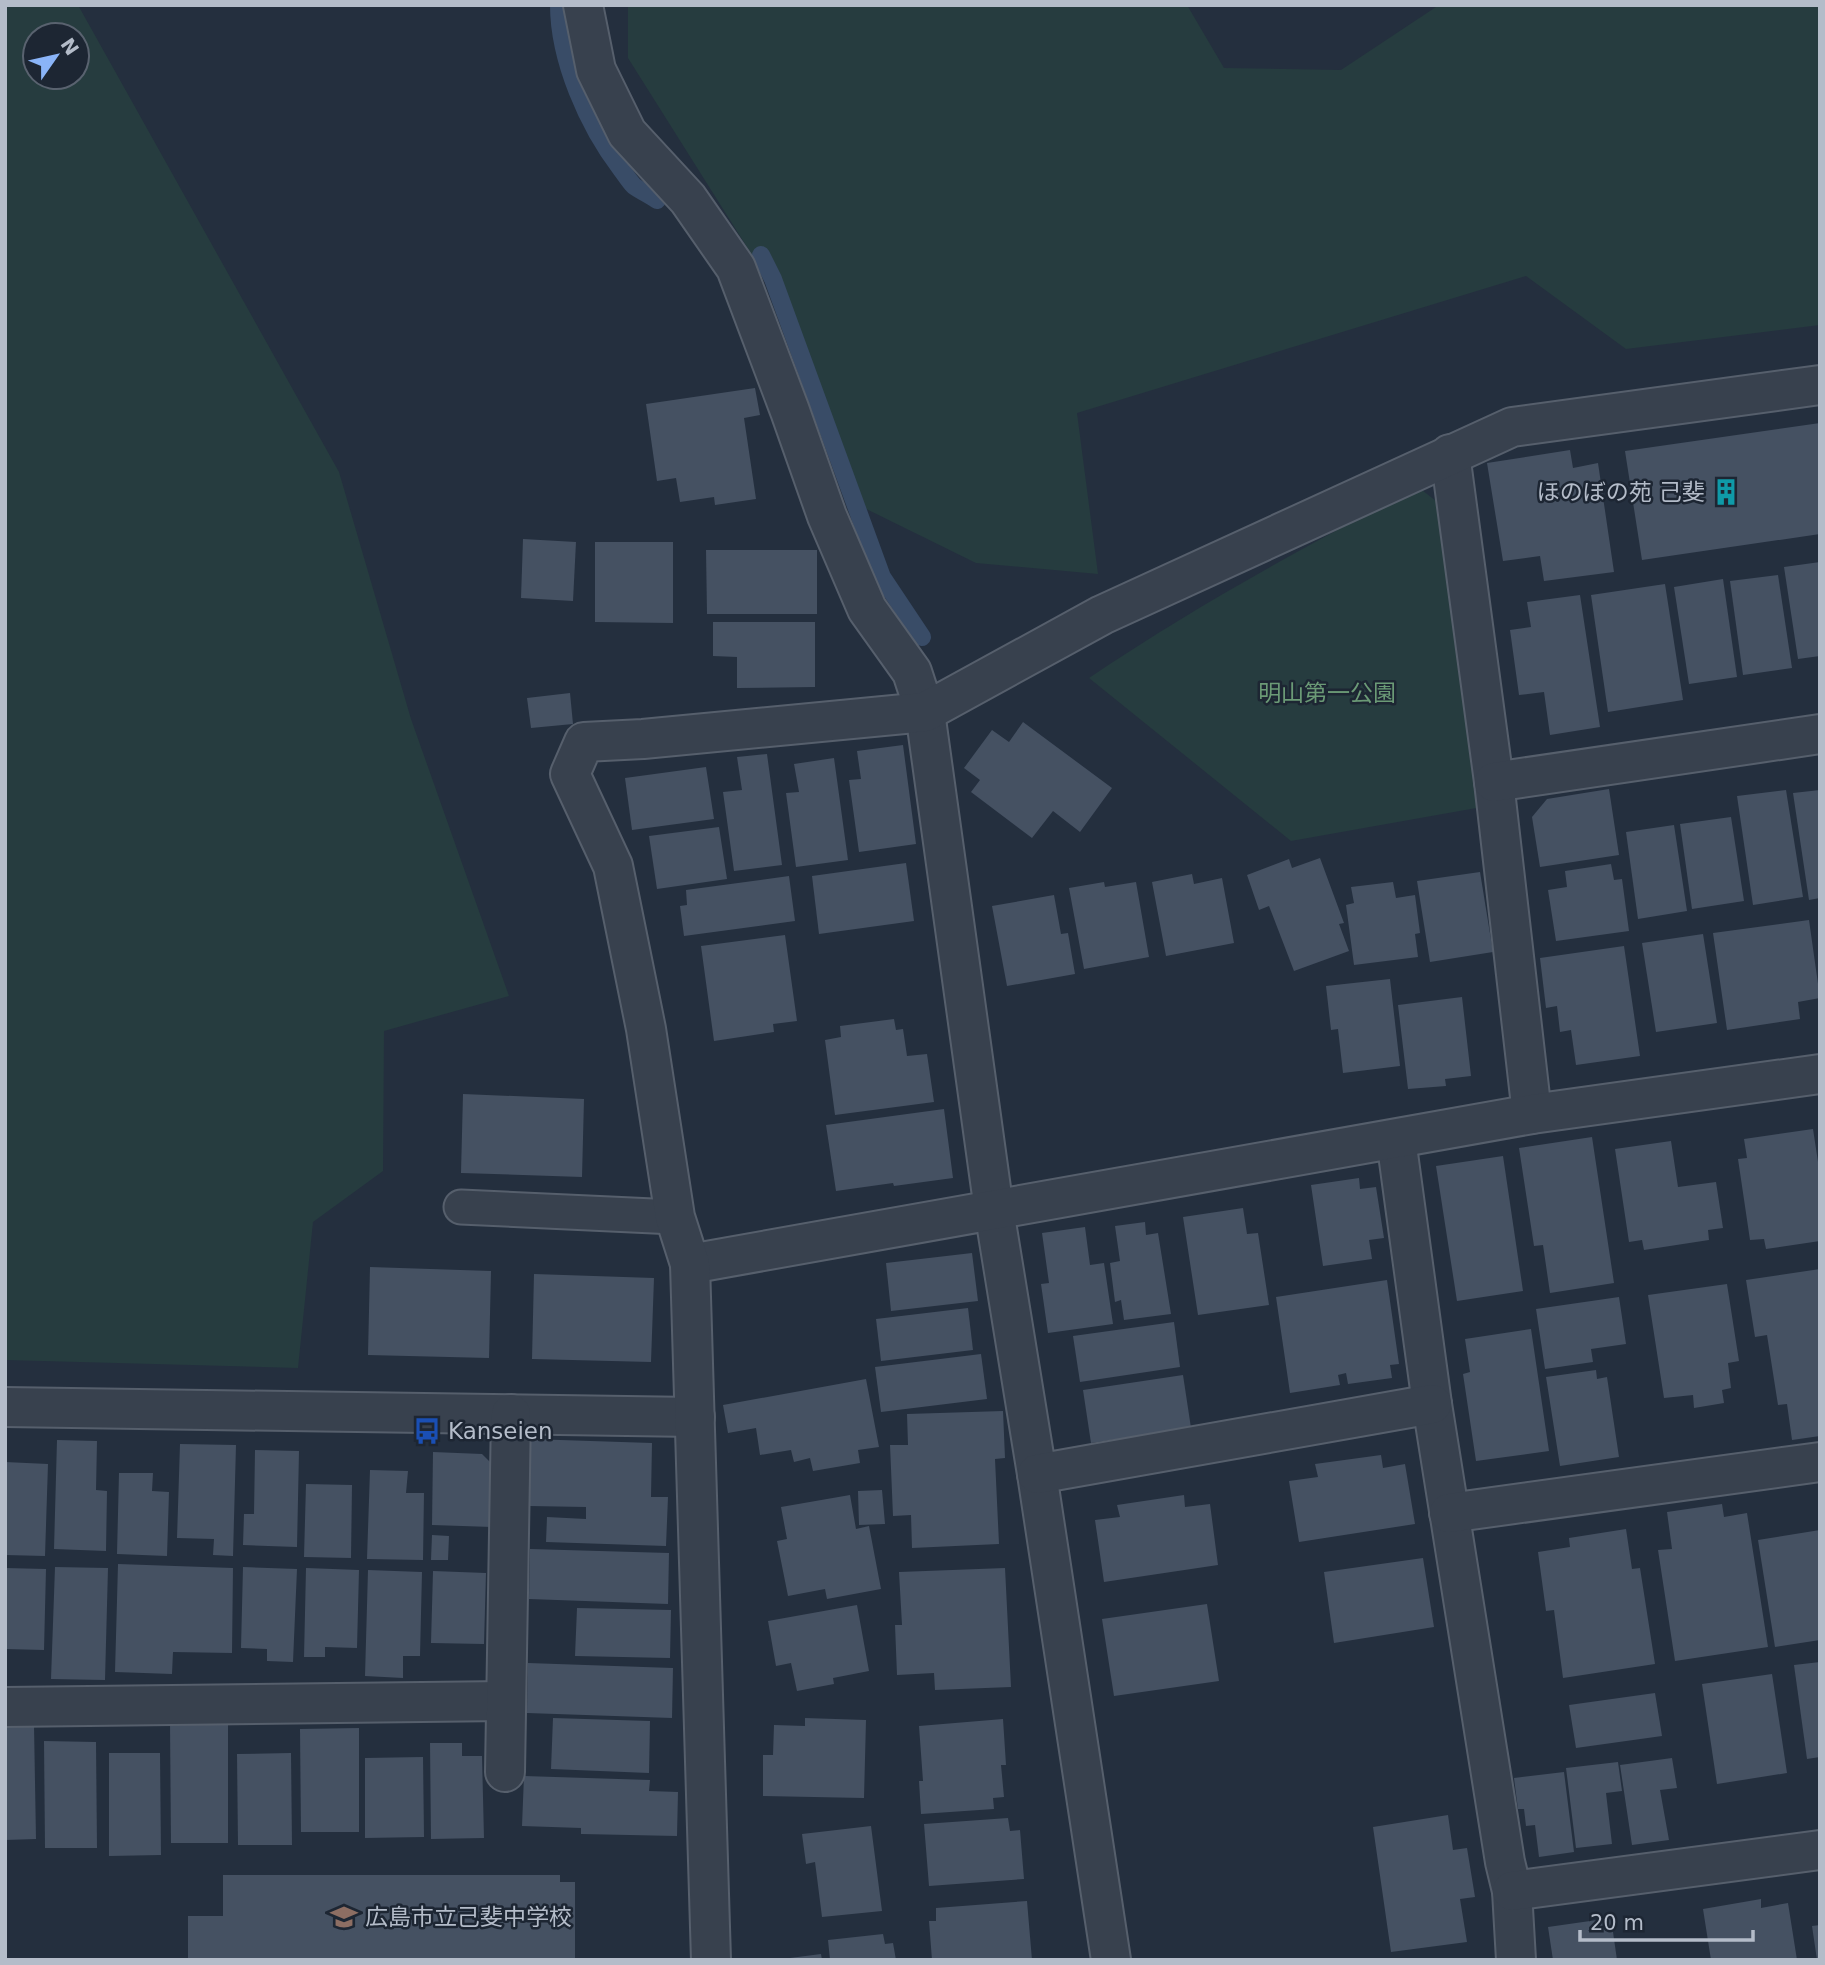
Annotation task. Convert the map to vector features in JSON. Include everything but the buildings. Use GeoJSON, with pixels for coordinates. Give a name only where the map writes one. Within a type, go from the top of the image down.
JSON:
{"type":"FeatureCollection","features":[{"type":"Feature","properties":{"kind":"street"},"geometry":{"type":"LineString","coordinates":[[583,5],[596,70],[627,133],[688,199],[736,268],[827,516],[867,609],[912,672],[925,712],[994,1210],[1111,1960]]}},
{"type":"Feature","properties":{"kind":"street"},"geometry":{"type":"LineString","coordinates":[[711,1960],[690,1264],[675,1217],[646,1030],[612,866],[570,774],[584,742],[643,739],[925,712],[1102,615],[1512,427],[1820,386]]}},
{"type":"Feature","properties":{"kind":"street"},"geometry":{"type":"LineString","coordinates":[[1450,454],[1494,782],[1532,1114]]}},
{"type":"Feature","properties":{"kind":"street"},"geometry":{"type":"LineString","coordinates":[[1494,782],[1820,734]]}},
{"type":"Feature","properties":{"kind":"street"},"geometry":{"type":"LineString","coordinates":[[690,1264],[1532,1114],[1820,1074]]}},
{"type":"Feature","properties":{"kind":"street"},"geometry":{"type":"LineString","coordinates":[[1396,1139],[1432,1404],[1505,1863],[1512,1891],[1516,1960]]}},
{"type":"Feature","properties":{"kind":"street"},"geometry":{"type":"LineString","coordinates":[[1037,1474],[1432,1404]]}},
{"type":"Feature","properties":{"kind":"street"},"geometry":{"type":"LineString","coordinates":[[5,1407],[695,1417]]}},
{"type":"Feature","properties":{"kind":"street"},"geometry":{"type":"LineString","coordinates":[[506,1772],[511,1415]]}},
{"type":"Feature","properties":{"kind":"street"},"geometry":{"type":"LineString","coordinates":[[1449,1513],[1820,1462]]}},
{"type":"Feature","properties":{"kind":"street"},"geometry":{"type":"LineString","coordinates":[[5,1707],[506,1701]]}},
{"type":"Feature","properties":{"kind":"street"},"geometry":{"type":"LineString","coordinates":[[1512,1891],[1820,1850]]}},
{"type":"Feature","properties":{"kind":"lane"},"geometry":{"type":"LineString","coordinates":[[461,1207],[675,1217]]}},
{"type":"Feature","properties":{"kind":"green space"},"geometry":{"type":"Polygon","coordinates":[[[5,5],[78,5],[87,21],[21,21],[21,91],[91,91],[91,28],[339,472],[411,719],[509,996],[384,1031],[383,1171],[313,1222],[298,1368],[5,1360],[5,5]]]}},
{"type":"Feature","properties":{"kind":"green space"},"geometry":{"type":"Polygon","coordinates":[[[628,5],[1187,5],[1224,68],[1341,70],[1439,5],[1820,5],[1820,325],[1626,349],[1526,276],[1077,413],[1098,574],[976,563],[846,499],[803,336],[628,58],[628,5]]]}},
{"type":"Feature","properties":{"kind":"green space","name":"明山第一公園"},"geometry":{"type":"Polygon","coordinates":[[[1418,487],[1440,504],[1482,807],[1291,841],[1089,678],[1210,601],[1418,487]]]}},
{"type":"Feature","properties":{"kind":"waterway"},"geometry":{"type":"LineString","coordinates":[[559,5],[560,26],[570,70],[597,133],[630,182],[657,200]]}},
{"type":"Feature","properties":{"kind":"waterway"},"geometry":{"type":"LineString","coordinates":[[761,255],[773,279],[882,577],[922,637]]}},
{"type":"Feature","properties":{"kind":"place","name":"ほのぼの苑 己斐"},"geometry":{"type":"Point","coordinates":[1726,492]}},
{"type":"Feature","properties":{"kind":"place","name":"Kanseien"},"geometry":{"type":"Point","coordinates":[427,1431]}},
{"type":"Feature","properties":{"kind":"place","name":"広島市立己斐中学校"},"geometry":{"type":"Point","coordinates":[344,1917]}}]}
